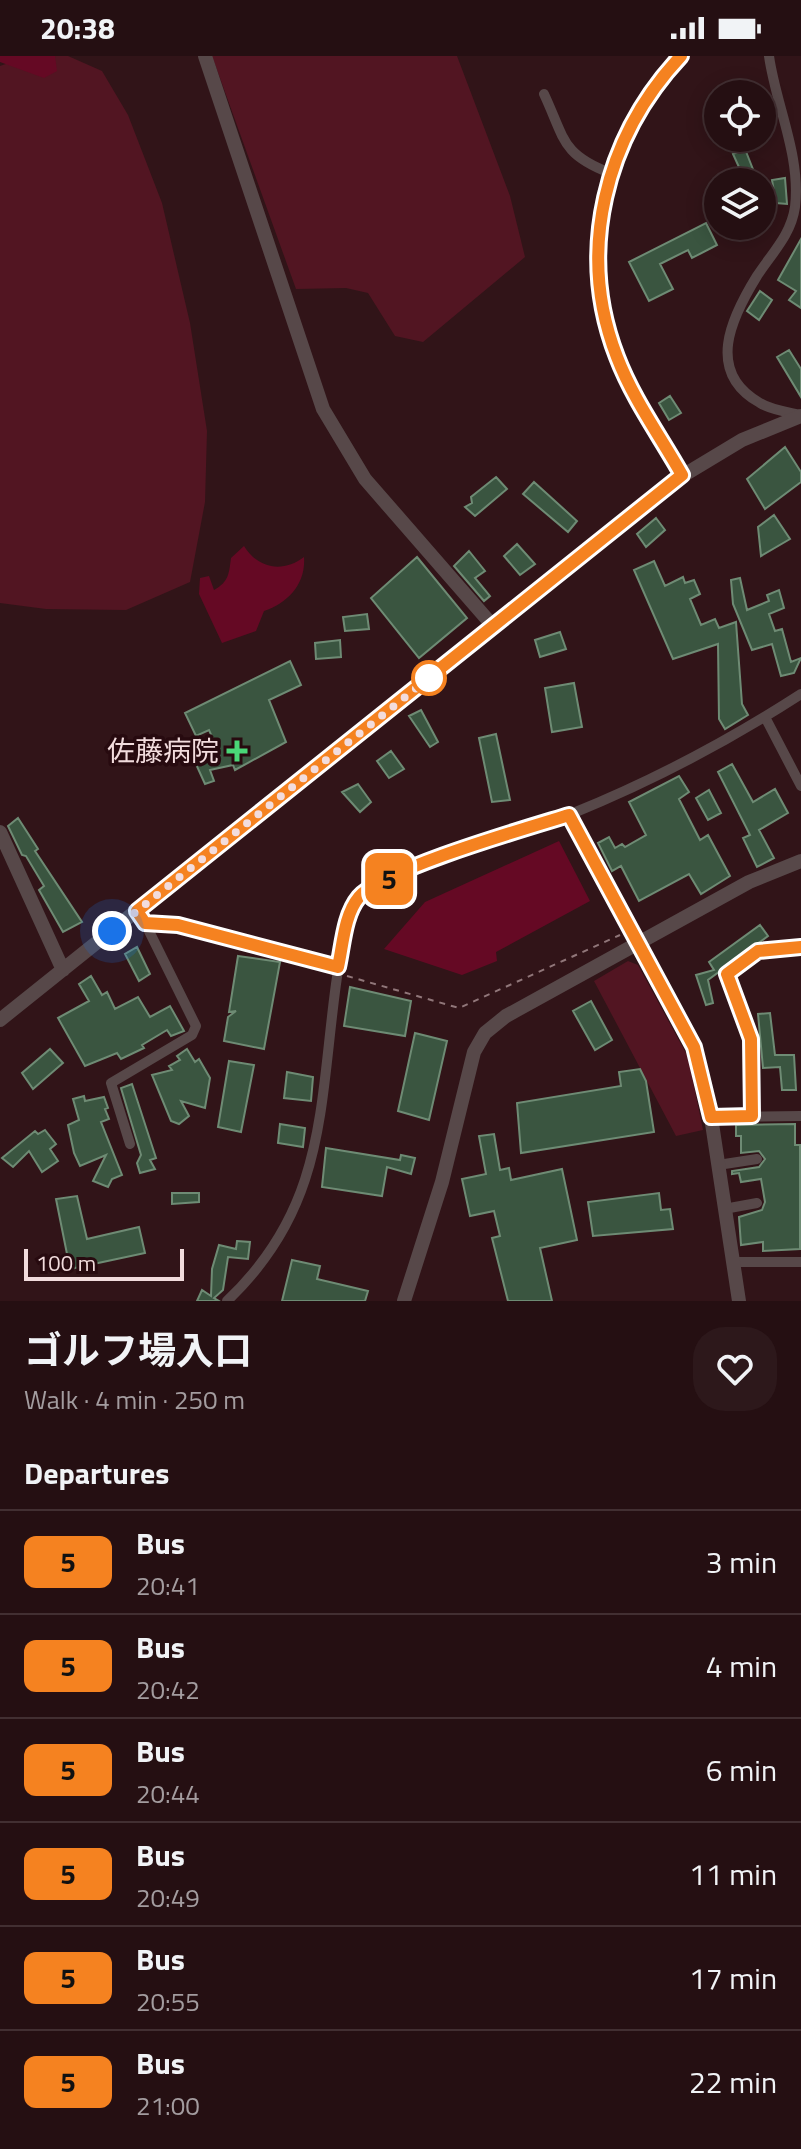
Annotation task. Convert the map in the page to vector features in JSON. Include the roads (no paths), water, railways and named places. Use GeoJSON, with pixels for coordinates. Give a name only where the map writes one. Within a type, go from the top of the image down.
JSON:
{"type":"FeatureCollection","features":[{"type":"Feature","properties":{"kind":"street"},"geometry":{"type":"LineString","coordinates":[[205,56],[323,409],[365,479],[493,626]]}},
{"type":"Feature","properties":{"kind":"street"},"geometry":{"type":"LineString","coordinates":[[681,56],[654,86],[631,122],[610,173],[598,247],[605,319],[630,386],[682,475]]}},
{"type":"Feature","properties":{"kind":"street"},"geometry":{"type":"LineString","coordinates":[[769,56],[791,147],[796,190],[789,228],[739,309],[725,346],[733,378],[746,394],[762,405],[801,415]]}},
{"type":"Feature","properties":{"kind":"street"},"geometry":{"type":"LineString","coordinates":[[544,94],[570,151],[578,160],[610,173]]}},
{"type":"Feature","properties":{"kind":"street"},"geometry":{"type":"LineString","coordinates":[[791,147],[801,157]]}},
{"type":"Feature","properties":{"kind":"street"},"geometry":{"type":"LineString","coordinates":[[0,1020],[63,970],[141,917],[493,626],[682,475],[742,440],[801,415]]}},
{"type":"Feature","properties":{"kind":"street"},"geometry":{"type":"LineString","coordinates":[[227,1301],[282,1234],[304,1190],[317,1134],[338,967],[351,909],[361,895],[388,879],[477,843],[569,815],[765,717],[801,694]]}},
{"type":"Feature","properties":{"kind":"street"},"geometry":{"type":"LineString","coordinates":[[765,717],[801,786]]}},
{"type":"Feature","properties":{"kind":"street"},"geometry":{"type":"LineString","coordinates":[[569,815],[694,1047],[711,1117],[739,1301]]}},
{"type":"Feature","properties":{"kind":"street"},"geometry":{"type":"LineString","coordinates":[[0,832],[63,970]]}},
{"type":"Feature","properties":{"kind":"street"},"geometry":{"type":"LineString","coordinates":[[404,1301],[442,1182],[466,1077],[474,1052],[485,1033],[537,998],[749,882],[801,861]]}},
{"type":"Feature","properties":{"kind":"street"},"geometry":{"type":"LineString","coordinates":[[141,917],[338,967]]}},
{"type":"Feature","properties":{"kind":"street"},"geometry":{"type":"LineString","coordinates":[[130,1144],[111,1083],[192,1035],[196,1026],[141,917]]}},
{"type":"Feature","properties":{"kind":"street"},"geometry":{"type":"LineString","coordinates":[[752,1116],[751,1039],[727,974],[758,951],[801,947]]}},
{"type":"Feature","properties":{"kind":"street"},"geometry":{"type":"LineString","coordinates":[[711,1117],[801,1116]]}},
{"type":"Feature","properties":{"kind":"street"},"geometry":{"type":"LineString","coordinates":[[718,1165],[757,1159]]}},
{"type":"Feature","properties":{"kind":"street"},"geometry":{"type":"LineString","coordinates":[[724,1209],[757,1203]]}},
{"type":"Feature","properties":{"kind":"street"},"geometry":{"type":"LineString","coordinates":[[732,1262],[801,1262]]}},
{"type":"Feature","properties":{"kind":"place","name":"佐藤病院"},"geometry":{"type":"Point","coordinates":[237,751]}}]}
